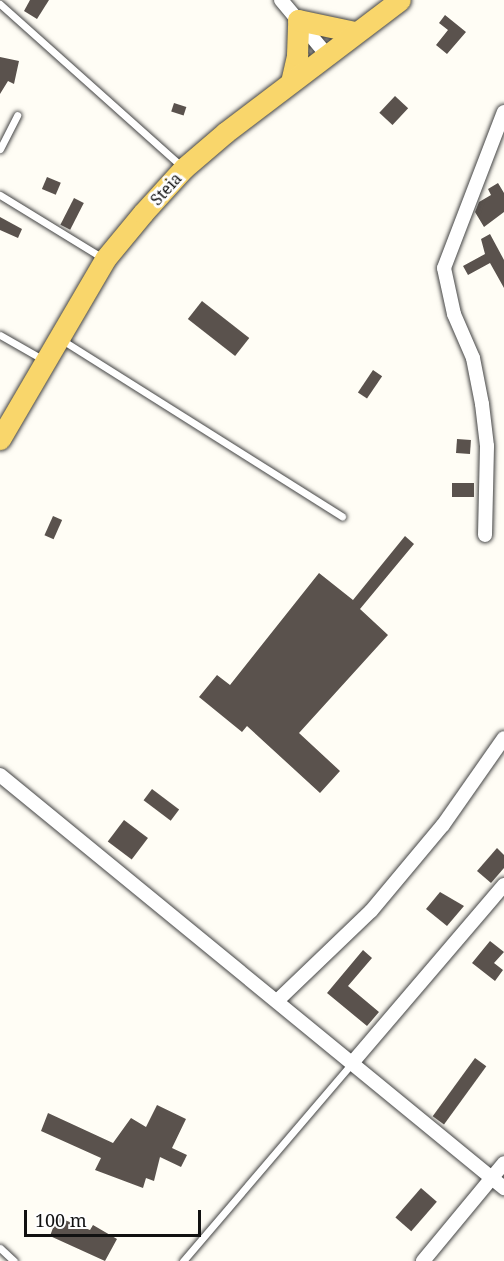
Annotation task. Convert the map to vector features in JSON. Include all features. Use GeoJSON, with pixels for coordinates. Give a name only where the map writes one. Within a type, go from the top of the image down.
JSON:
{"type":"FeatureCollection","features":[{"type":"Feature","properties":{"kind":"main road","name":"Steia"},"geometry":{"type":"LineString","coordinates":[[0,439],[105,260],[184,168],[355,32],[400,0]]}},
{"type":"Feature","properties":{"kind":"main road"},"geometry":{"type":"LineString","coordinates":[[291,82],[297,55],[298,20],[355,32]]}},
{"type":"Feature","properties":{"kind":"street"},"geometry":{"type":"LineString","coordinates":[[281,0],[327,55]]}},
{"type":"Feature","properties":{"kind":"street"},"geometry":{"type":"LineString","coordinates":[[485,535],[488,446],[482,404],[472,358],[454,314],[444,268],[500,132],[504,112]]}},
{"type":"Feature","properties":{"kind":"street"},"geometry":{"type":"LineString","coordinates":[[277,1001],[371,911],[444,825],[504,738]]}},
{"type":"Feature","properties":{"kind":"street"},"geometry":{"type":"LineString","coordinates":[[0,775],[504,1188]]}},
{"type":"Feature","properties":{"kind":"street"},"geometry":{"type":"LineString","coordinates":[[352,1063],[504,885]]}},
{"type":"Feature","properties":{"kind":"street"},"geometry":{"type":"LineString","coordinates":[[423,1261],[504,1163]]}},
{"type":"Feature","properties":{"kind":"lane"},"geometry":{"type":"LineString","coordinates":[[0,4],[184,168]]}},
{"type":"Feature","properties":{"kind":"lane"},"geometry":{"type":"LineString","coordinates":[[0,149],[17,115]]}},
{"type":"Feature","properties":{"kind":"lane"},"geometry":{"type":"LineString","coordinates":[[0,195],[105,260]]}},
{"type":"Feature","properties":{"kind":"lane"},"geometry":{"type":"LineString","coordinates":[[0,335],[45,361]]}},
{"type":"Feature","properties":{"kind":"lane"},"geometry":{"type":"LineString","coordinates":[[59,338],[342,516]]}},
{"type":"Feature","properties":{"kind":"lane"},"geometry":{"type":"LineString","coordinates":[[183,1261],[352,1063]]}},
{"type":"Feature","properties":{"kind":"lane"},"geometry":{"type":"LineString","coordinates":[[0,1248],[14,1261]]}},
{"type":"Feature","properties":{"kind":"building"},"geometry":{"type":"Polygon","coordinates":[[[30,0],[49,0],[37,19],[24,11],[30,0]]]}},
{"type":"Feature","properties":{"kind":"building"},"geometry":{"type":"Polygon","coordinates":[[[445,15],[466,32],[447,54],[436,45],[448,30],[439,23],[445,15]]]}},
{"type":"Feature","properties":{"kind":"building"},"geometry":{"type":"Polygon","coordinates":[[[0,57],[19,61],[14,84],[8,81],[0,94],[0,57]]]}},
{"type":"Feature","properties":{"kind":"building"},"geometry":{"type":"Polygon","coordinates":[[[395,96],[408,108],[392,125],[379,113],[395,96]]]}},
{"type":"Feature","properties":{"kind":"building"},"geometry":{"type":"Polygon","coordinates":[[[174,103],[186,107],[184,116],[171,112],[174,103]]]}},
{"type":"Feature","properties":{"kind":"building"},"geometry":{"type":"Polygon","coordinates":[[[47,177],[61,183],[56,195],[42,189],[47,177]]]}},
{"type":"Feature","properties":{"kind":"building"},"geometry":{"type":"Polygon","coordinates":[[[498,183],[504,193],[504,212],[484,227],[475,212],[479,202],[491,195],[488,189],[498,183]]]}},
{"type":"Feature","properties":{"kind":"building"},"geometry":{"type":"Polygon","coordinates":[[[74,198],[84,203],[70,230],[60,225],[74,198]]]}},
{"type":"Feature","properties":{"kind":"building"},"geometry":{"type":"Polygon","coordinates":[[[0,217],[22,229],[18,238],[0,230],[0,217]]]}},
{"type":"Feature","properties":{"kind":"building"},"geometry":{"type":"Polygon","coordinates":[[[490,234],[504,260],[504,288],[490,263],[468,275],[463,266],[485,254],[481,239],[490,234]]]}},
{"type":"Feature","properties":{"kind":"building"},"geometry":{"type":"Polygon","coordinates":[[[202,301],[249,338],[235,356],[188,319],[202,301]]]}},
{"type":"Feature","properties":{"kind":"building"},"geometry":{"type":"Polygon","coordinates":[[[373,370],[382,376],[367,399],[358,392],[373,370]]]}},
{"type":"Feature","properties":{"kind":"building"},"geometry":{"type":"Polygon","coordinates":[[[457,439],[471,440],[470,454],[456,453],[457,439]]]}},
{"type":"Feature","properties":{"kind":"building"},"geometry":{"type":"Polygon","coordinates":[[[452,483],[474,483],[474,497],[452,497],[452,483]]]}},
{"type":"Feature","properties":{"kind":"building"},"geometry":{"type":"Polygon","coordinates":[[[53,516],[62,520],[54,539],[44,535],[53,516]]]}},
{"type":"Feature","properties":{"kind":"building"},"geometry":{"type":"Polygon","coordinates":[[[405,536],[414,544],[360,609],[388,635],[299,733],[340,771],[320,793],[247,726],[242,732],[199,697],[217,675],[230,685],[319,573],[353,600],[405,536]]]}},
{"type":"Feature","properties":{"kind":"building"},"geometry":{"type":"Polygon","coordinates":[[[152,789],[179,809],[171,821],[144,800],[152,789]]]}},
{"type":"Feature","properties":{"kind":"building"},"geometry":{"type":"Polygon","coordinates":[[[124,820],[148,838],[132,860],[108,842],[124,820]]]}},
{"type":"Feature","properties":{"kind":"building"},"geometry":{"type":"Polygon","coordinates":[[[497,848],[504,855],[504,868],[491,883],[477,871],[497,848]]]}},
{"type":"Feature","properties":{"kind":"building"},"geometry":{"type":"Polygon","coordinates":[[[440,892],[464,906],[447,926],[426,909],[440,892]]]}},
{"type":"Feature","properties":{"kind":"building"},"geometry":{"type":"Polygon","coordinates":[[[490,941],[504,952],[494,963],[503,970],[495,981],[472,963],[490,941]]]}},
{"type":"Feature","properties":{"kind":"building"},"geometry":{"type":"Polygon","coordinates":[[[363,950],[372,958],[348,986],[379,1012],[367,1026],[327,993],[363,950]]]}},
{"type":"Feature","properties":{"kind":"building"},"geometry":{"type":"Polygon","coordinates":[[[475,1058],[486,1066],[444,1124],[433,1116],[475,1058]]]}},
{"type":"Feature","properties":{"kind":"building"},"geometry":{"type":"Polygon","coordinates":[[[157,1105],[186,1119],[172,1148],[187,1155],[181,1167],[160,1157],[154,1181],[146,1178],[143,1188],[95,1170],[101,1158],[41,1131],[48,1113],[113,1143],[131,1118],[146,1127],[157,1105]]]}},
{"type":"Feature","properties":{"kind":"building"},"geometry":{"type":"Polygon","coordinates":[[[421,1188],[437,1202],[411,1231],[395,1217],[421,1188]]]}},
{"type":"Feature","properties":{"kind":"building"},"geometry":{"type":"Polygon","coordinates":[[[57,1217],[90,1230],[93,1225],[117,1239],[105,1261],[50,1236],[57,1217]]]}}]}
